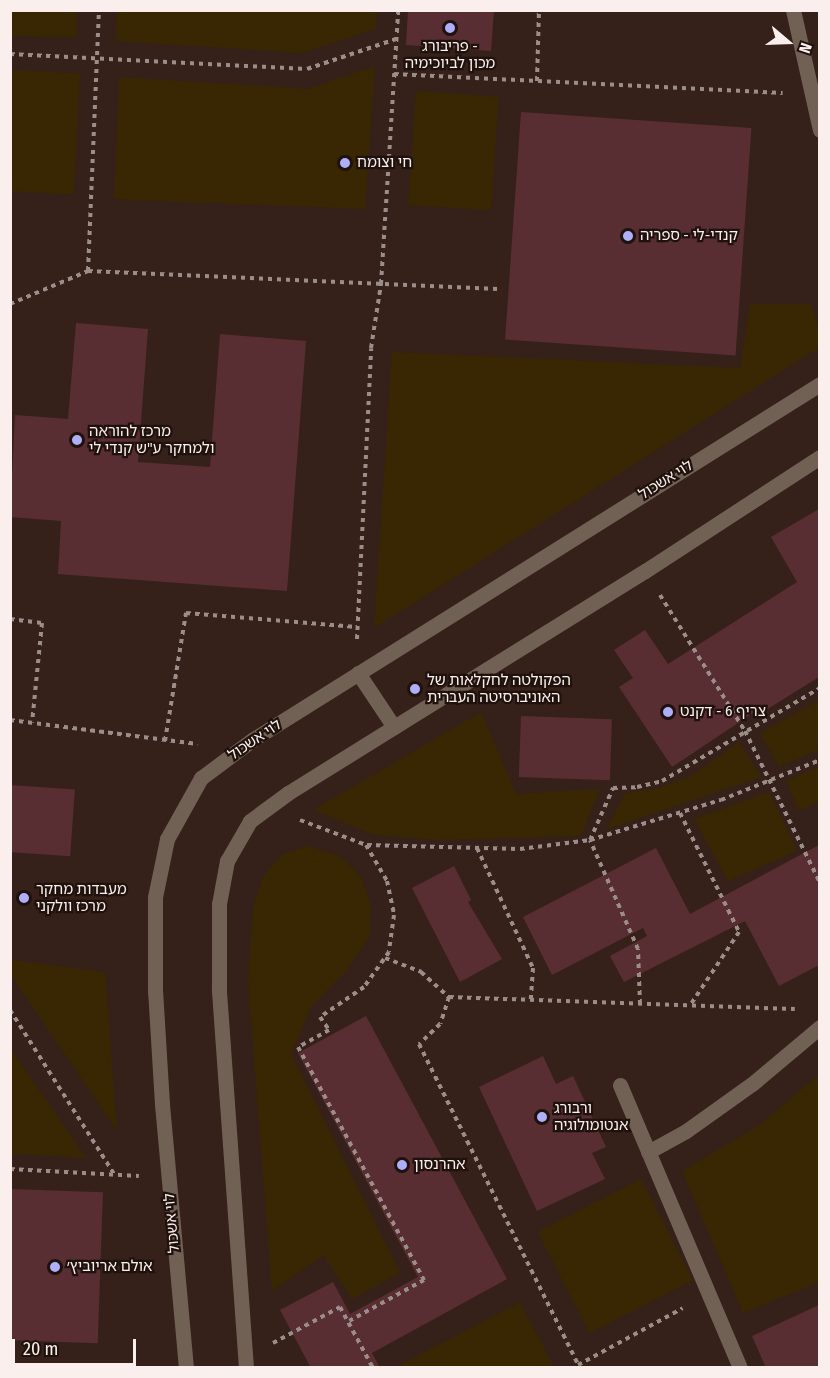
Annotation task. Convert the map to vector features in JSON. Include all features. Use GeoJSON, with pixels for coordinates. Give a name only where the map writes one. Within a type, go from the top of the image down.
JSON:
{"type":"FeatureCollection","features":[{"type":"Feature","properties":{"kind":"street"},"geometry":{"type":"LineString","coordinates":[[794,10],[819,130]]}},
{"type":"Feature","properties":{"kind":"street","name":"לוי אשכול"},"geometry":{"type":"LineString","coordinates":[[186,1368],[168,1177],[155,991],[155,897],[167,839],[201,778],[238,750],[358,673],[819,384]]}},
{"type":"Feature","properties":{"kind":"street"},"geometry":{"type":"LineString","coordinates":[[245,1363],[219,989],[219,904],[227,861],[250,821],[313,778],[645,571],[819,457]]}},
{"type":"Feature","properties":{"kind":"street"},"geometry":{"type":"LineString","coordinates":[[358,673],[394,727]]}},
{"type":"Feature","properties":{"kind":"street"},"geometry":{"type":"LineString","coordinates":[[648,1152],[686,1131],[742,1091],[819,1027]]}},
{"type":"Feature","properties":{"kind":"street"},"geometry":{"type":"LineString","coordinates":[[620,1085],[740,1368]]}},
{"type":"Feature","properties":{"kind":"path"},"geometry":{"type":"LineString","coordinates":[[88,271],[99,10]]}},
{"type":"Feature","properties":{"kind":"path"},"geometry":{"type":"LineString","coordinates":[[165,741],[186,613],[356,627],[371,348],[381,284],[398,10]]}},
{"type":"Feature","properties":{"kind":"path"},"geometry":{"type":"LineString","coordinates":[[537,81],[539,10]]}},
{"type":"Feature","properties":{"kind":"path"},"geometry":{"type":"LineString","coordinates":[[10,54],[307,69],[396,39]]}},
{"type":"Feature","properties":{"kind":"path"},"geometry":{"type":"LineString","coordinates":[[394,74],[812,94]]}},
{"type":"Feature","properties":{"kind":"path"},"geometry":{"type":"LineString","coordinates":[[10,304],[88,271],[498,289]]}},
{"type":"Feature","properties":{"kind":"path"},"geometry":{"type":"LineString","coordinates":[[666,604],[745,731],[819,883]]}},
{"type":"Feature","properties":{"kind":"path"},"geometry":{"type":"LineString","coordinates":[[10,619],[42,622],[32,723]]}},
{"type":"Feature","properties":{"kind":"path"},"geometry":{"type":"LineString","coordinates":[[640,1004],[638,949],[590,840],[613,788],[637,787],[662,781],[819,688]]}},
{"type":"Feature","properties":{"kind":"path"},"geometry":{"type":"LineString","coordinates":[[10,720],[238,750]]}},
{"type":"Feature","properties":{"kind":"path"},"geometry":{"type":"LineString","coordinates":[[269,807],[366,845],[520,849],[590,840],[680,813],[769,781],[819,760]]}},
{"type":"Feature","properties":{"kind":"path"},"geometry":{"type":"LineString","coordinates":[[680,813],[739,932],[691,1005]]}},
{"type":"Feature","properties":{"kind":"path"},"geometry":{"type":"LineString","coordinates":[[349,1321],[424,1280],[298,1047],[329,1030],[320,1017],[364,987],[389,952],[394,915],[387,881],[366,845]]}},
{"type":"Feature","properties":{"kind":"path"},"geometry":{"type":"LineString","coordinates":[[477,848],[533,968],[531,1000]]}},
{"type":"Feature","properties":{"kind":"path"},"geometry":{"type":"LineString","coordinates":[[385,958],[421,972],[448,997],[796,1009]]}},
{"type":"Feature","properties":{"kind":"path"},"geometry":{"type":"LineString","coordinates":[[448,997],[440,1024],[418,1044],[579,1366],[709,1294]]}},
{"type":"Feature","properties":{"kind":"path"},"geometry":{"type":"LineString","coordinates":[[10,1010],[114,1174]]}},
{"type":"Feature","properties":{"kind":"path"},"geometry":{"type":"LineString","coordinates":[[10,1169],[168,1177]]}},
{"type":"Feature","properties":{"kind":"path"},"geometry":{"type":"LineString","coordinates":[[245,1363],[340,1307],[373,1368]]}},
{"type":"Feature","properties":{"kind":"shaded area"},"geometry":{"type":"Polygon","coordinates":[[[11,10],[77,11],[77,37],[11,36],[11,10]]]}},
{"type":"Feature","properties":{"kind":"shaded area"},"geometry":{"type":"Polygon","coordinates":[[[117,10],[378,11],[376,29],[302,53],[115,41],[117,10]]]}},
{"type":"Feature","properties":{"kind":"shaded area","name":"הפקולטה לחקלאות של האוניברסיטה העברית"},"geometry":{"type":"Polygon","coordinates":[[[11,11],[819,11],[819,1367],[11,1367],[11,11]]]}},
{"type":"Feature","properties":{"kind":"shaded area"},"geometry":{"type":"Polygon","coordinates":[[[375,66],[365,209],[114,199],[119,77],[308,89],[375,66]]]}},
{"type":"Feature","properties":{"kind":"shaded area"},"geometry":{"type":"Polygon","coordinates":[[[11,70],[80,74],[74,194],[10,191],[11,70]]]}},
{"type":"Feature","properties":{"kind":"shaded area"},"geometry":{"type":"Polygon","coordinates":[[[416,91],[499,97],[491,211],[408,205],[416,91]]]}},
{"type":"Feature","properties":{"kind":"shaded area"},"geometry":{"type":"Polygon","coordinates":[[[750,304],[810,304],[819,328],[819,348],[374,628],[392,352],[740,368],[750,304]]]}},
{"type":"Feature","properties":{"kind":"shaded area"},"geometry":{"type":"Polygon","coordinates":[[[819,700],[819,750],[779,767],[760,733],[819,700]]]}},
{"type":"Feature","properties":{"kind":"shaded area"},"geometry":{"type":"Polygon","coordinates":[[[481,712],[516,794],[600,789],[581,836],[438,840],[375,835],[313,810],[481,712]]]}},
{"type":"Feature","properties":{"kind":"shaded area"},"geometry":{"type":"Polygon","coordinates":[[[739,742],[761,777],[607,829],[625,793],[656,789],[691,776],[739,742]]]}},
{"type":"Feature","properties":{"kind":"shaded area"},"geometry":{"type":"Polygon","coordinates":[[[819,767],[819,802],[799,811],[786,781],[819,767]]]}},
{"type":"Feature","properties":{"kind":"shaded area"},"geometry":{"type":"Polygon","coordinates":[[[769,792],[797,851],[728,881],[694,819],[769,792]]]}},
{"type":"Feature","properties":{"kind":"shaded area"},"geometry":{"type":"Polygon","coordinates":[[[309,846],[343,858],[361,877],[370,902],[370,936],[346,971],[311,1007],[291,1054],[400,1273],[352,1299],[324,1255],[272,1291],[248,982],[253,907],[264,875],[283,854],[309,846]]]}},
{"type":"Feature","properties":{"kind":"shaded area"},"geometry":{"type":"Polygon","coordinates":[[[11,960],[105,972],[117,1131],[11,975],[11,960]]]}},
{"type":"Feature","properties":{"kind":"shaded area"},"geometry":{"type":"Polygon","coordinates":[[[11,1049],[86,1158],[11,1154],[11,1049]]]}},
{"type":"Feature","properties":{"kind":"shaded area"},"geometry":{"type":"Polygon","coordinates":[[[819,1074],[819,1282],[743,1313],[682,1171],[761,1124],[819,1074]]]}},
{"type":"Feature","properties":{"kind":"shaded area"},"geometry":{"type":"Polygon","coordinates":[[[641,1179],[693,1281],[589,1333],[538,1232],[641,1179]]]}},
{"type":"Feature","properties":{"kind":"shaded area"},"geometry":{"type":"Polygon","coordinates":[[[520,1302],[554,1367],[402,1367],[400,1365],[520,1302]]]}},
{"type":"Feature","properties":{"kind":"building","name":"פריבורג - מכון לביוכימיה"},"geometry":{"type":"Polygon","coordinates":[[[408,10],[494,10],[491,51],[406,45],[408,10]]]}},
{"type":"Feature","properties":{"kind":"building","name":"קנדי-לי - ספריה"},"geometry":{"type":"Polygon","coordinates":[[[521,112],[751,128],[736,356],[505,339],[521,112]]]}},
{"type":"Feature","properties":{"kind":"building","name":"מרכז להוראה ולמחקר ע\"ש קנדי לי"},"geometry":{"type":"Polygon","coordinates":[[[76,323],[148,329],[138,462],[210,467],[220,334],[306,341],[287,591],[58,574],[61,521],[10,517],[15,415],[68,419],[76,323]]]}},
{"type":"Feature","properties":{"kind":"building"},"geometry":{"type":"Polygon","coordinates":[[[819,509],[819,677],[758,715],[756,711],[672,767],[619,687],[633,678],[614,650],[645,630],[668,664],[797,582],[771,537],[819,509]]]}},
{"type":"Feature","properties":{"kind":"building"},"geometry":{"type":"Polygon","coordinates":[[[521,716],[612,719],[610,780],[519,777],[521,716]]]}},
{"type":"Feature","properties":{"kind":"building","name":"מעבדות מחקר מרכז וולקני"},"geometry":{"type":"Polygon","coordinates":[[[10,785],[75,790],[70,856],[10,852],[10,785]]]}},
{"type":"Feature","properties":{"kind":"building"},"geometry":{"type":"Polygon","coordinates":[[[819,845],[819,965],[779,986],[745,921],[624,982],[610,956],[647,936],[643,928],[552,975],[523,917],[656,848],[690,914],[819,845]]]}},
{"type":"Feature","properties":{"kind":"building"},"geometry":{"type":"Polygon","coordinates":[[[454,866],[471,900],[468,902],[502,959],[460,982],[412,888],[454,866]]]}},
{"type":"Feature","properties":{"kind":"building","name":"אהרנסון"},"geometry":{"type":"Polygon","coordinates":[[[366,1016],[507,1279],[372,1353],[380,1368],[311,1368],[280,1310],[333,1282],[350,1314],[418,1277],[298,1053],[366,1016]]]}},
{"type":"Feature","properties":{"kind":"building","name":"ורבורג אנטומולוגיה"},"geometry":{"type":"Polygon","coordinates":[[[543,1056],[556,1084],[573,1076],[606,1147],[592,1153],[605,1179],[537,1211],[479,1087],[543,1056]]]}},
{"type":"Feature","properties":{"kind":"building","name":"אולם אריוביץ׳"},"geometry":{"type":"Polygon","coordinates":[[[10,1189],[103,1192],[98,1343],[10,1340],[10,1189]]]}},
{"type":"Feature","properties":{"kind":"building"},"geometry":{"type":"Polygon","coordinates":[[[819,1305],[819,1368],[766,1368],[752,1336],[819,1305]]]}},
{"type":"Feature","properties":{"kind":"place","name":"פריבורג - מכון לביוכימיה"},"geometry":{"type":"Point","coordinates":[450,28]}},
{"type":"Feature","properties":{"kind":"place","name":"חי וצומח"},"geometry":{"type":"Point","coordinates":[345,163]}},
{"type":"Feature","properties":{"kind":"place","name":"קנדי-לי - ספריה"},"geometry":{"type":"Point","coordinates":[628,236]}},
{"type":"Feature","properties":{"kind":"place","name":"מרכז להוראה ולמחקר ע\"ש קנדי לי"},"geometry":{"type":"Point","coordinates":[77,440]}},
{"type":"Feature","properties":{"kind":"place","name":"הפקולטה לחקלאות של האוניברסיטה העברית"},"geometry":{"type":"Point","coordinates":[415,689]}},
{"type":"Feature","properties":{"kind":"place","name":"צריף 6 - דקנט"},"geometry":{"type":"Point","coordinates":[668,712]}},
{"type":"Feature","properties":{"kind":"place","name":"מעבדות מחקר מרכז וולקני"},"geometry":{"type":"Point","coordinates":[24,898]}},
{"type":"Feature","properties":{"kind":"place","name":"ורבורג אנטומולוגיה"},"geometry":{"type":"Point","coordinates":[542,1117]}},
{"type":"Feature","properties":{"kind":"place","name":"אהרנסון"},"geometry":{"type":"Point","coordinates":[402,1165]}},
{"type":"Feature","properties":{"kind":"place","name":"אולם אריוביץ׳"},"geometry":{"type":"Point","coordinates":[55,1267]}}]}
